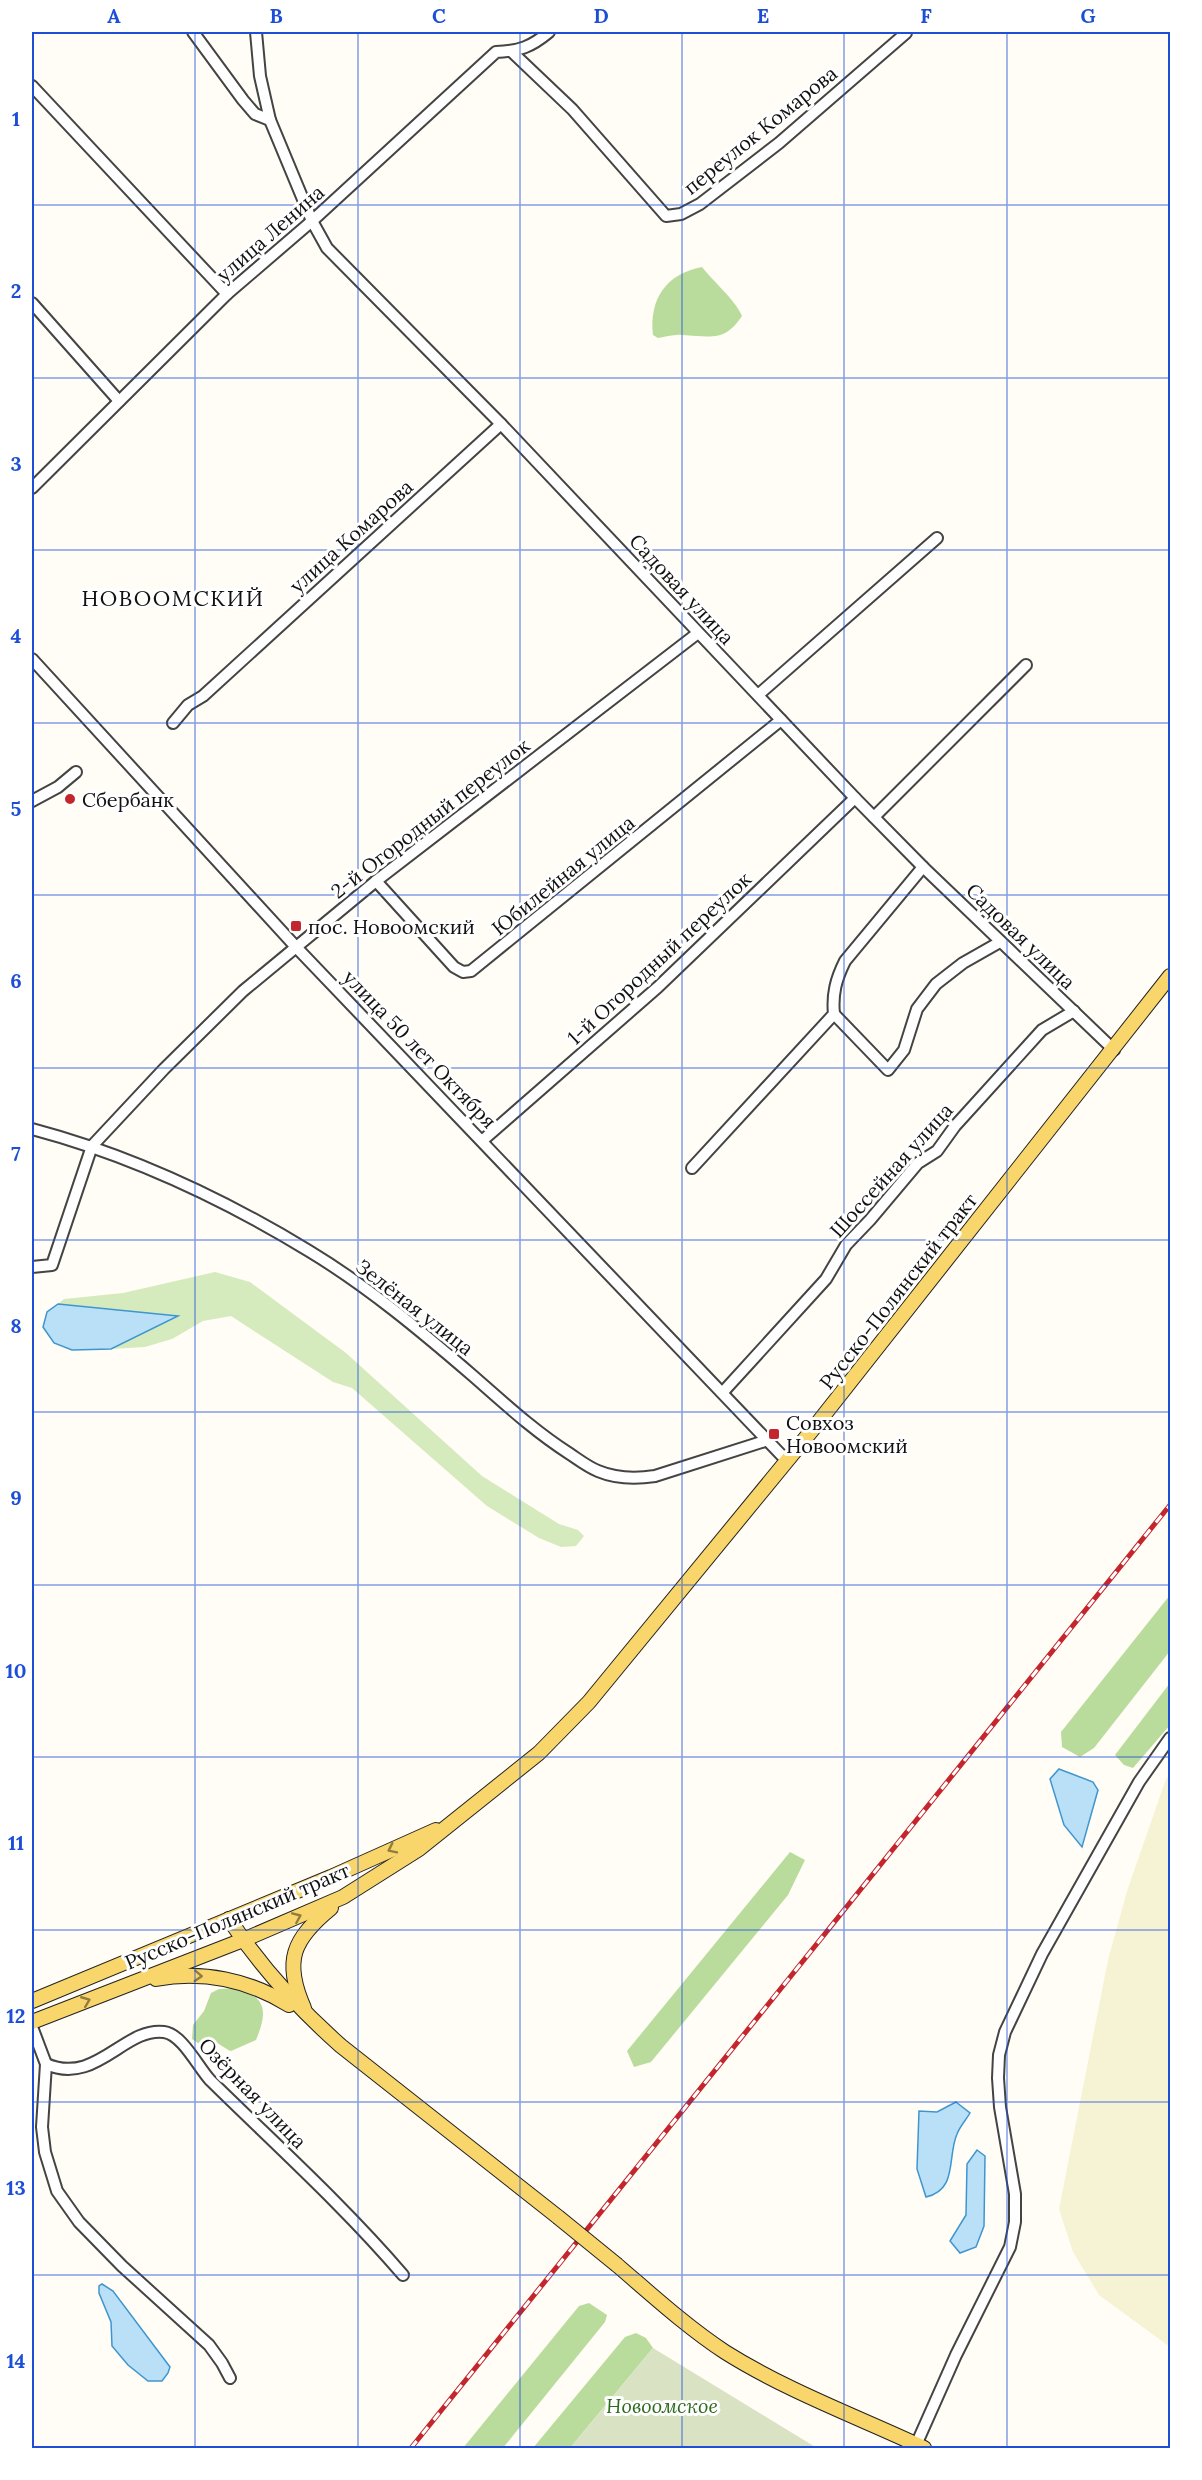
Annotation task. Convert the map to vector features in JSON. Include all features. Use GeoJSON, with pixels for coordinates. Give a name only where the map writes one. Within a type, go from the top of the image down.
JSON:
{"type":"FeatureCollection","features":[{"type":"Feature","properties":{"kind":"main road","name":"Русско-Полянский тракт"},"geometry":{"type":"LineString","coordinates":[[32,2022],[243,1940],[343,1898],[419,1848],[518,1771],[565,1729],[787,1461],[1114,1050],[1170,976]]}},
{"type":"Feature","properties":{"kind":"main road","name":"Русско-Полянский тракт"},"geometry":{"type":"LineString","coordinates":[[32,2001],[331,1877],[446,1826]]}},
{"type":"Feature","properties":{"kind":"main road"},"geometry":{"type":"LineString","coordinates":[[309,2018],[296,1987],[293,1970],[295,1951],[300,1937],[313,1922],[343,1898]]}},
{"type":"Feature","properties":{"kind":"main road"},"geometry":{"type":"LineString","coordinates":[[229,1919],[279,1986],[309,2018],[700,2334],[726,2352],[792,2387],[920,2447]]}},
{"type":"Feature","properties":{"kind":"main road"},"geometry":{"type":"LineString","coordinates":[[120,1987],[183,1976],[224,1979],[243,1983],[275,1996],[309,2018]]}},
{"type":"Feature","properties":{"kind":"street"},"geometry":{"type":"LineString","coordinates":[[193,32],[255,114],[270,120]]}},
{"type":"Feature","properties":{"kind":"street","name":"Садовая улица"},"geometry":{"type":"LineString","coordinates":[[256,32],[260,76],[270,120],[312,221],[327,248],[501,424],[855,798],[1000,942],[1114,1050]]}},
{"type":"Feature","properties":{"kind":"street","name":"улица Ленина"},"geometry":{"type":"LineString","coordinates":[[32,488],[227,294],[312,221],[496,52],[512,51],[533,45],[549,32]]}},
{"type":"Feature","properties":{"kind":"street","name":"переулок Комарова"},"geometry":{"type":"LineString","coordinates":[[512,51],[572,109],[666,216],[681,214],[700,204],[779,143],[906,33]]}},
{"type":"Feature","properties":{"kind":"street"},"geometry":{"type":"LineString","coordinates":[[32,86],[227,294]]}},
{"type":"Feature","properties":{"kind":"street"},"geometry":{"type":"LineString","coordinates":[[32,303],[119,401]]}},
{"type":"Feature","properties":{"kind":"street","name":"улица Комарова"},"geometry":{"type":"LineString","coordinates":[[173,723],[188,705],[203,696],[501,424]]}},
{"type":"Feature","properties":{"kind":"street"},"geometry":{"type":"LineString","coordinates":[[758,695],[937,538]]}},
{"type":"Feature","properties":{"kind":"street","name":"2-й Огородный переулок"},"geometry":{"type":"LineString","coordinates":[[92,1146],[147,1086],[243,991],[376,881],[698,633]]}},
{"type":"Feature","properties":{"kind":"street","name":"улица 50 лет Октября"},"geometry":{"type":"LineString","coordinates":[[32,658],[296,947],[483,1140],[787,1461]]}},
{"type":"Feature","properties":{"kind":"street"},"geometry":{"type":"LineString","coordinates":[[874,817],[1026,665]]}},
{"type":"Feature","properties":{"kind":"street","name":"Юбилейная улица"},"geometry":{"type":"LineString","coordinates":[[376,881],[454,967],[463,972],[471,971],[781,720]]}},
{"type":"Feature","properties":{"kind":"street"},"geometry":{"type":"LineString","coordinates":[[32,801],[58,787],[76,772]]}},
{"type":"Feature","properties":{"kind":"street","name":"1-й Огородный переулок"},"geometry":{"type":"LineString","coordinates":[[483,1140],[658,987],[855,798]]}},
{"type":"Feature","properties":{"kind":"street"},"geometry":{"type":"LineString","coordinates":[[924,867],[845,961],[836,979],[834,1014],[888,1070],[904,1050],[917,1009],[936,984],[963,963],[1000,942]]}},
{"type":"Feature","properties":{"kind":"street","name":"Шоссейная улица"},"geometry":{"type":"LineString","coordinates":[[723,1392],[826,1279],[846,1245],[918,1163],[937,1150],[955,1126],[1042,1030],[1074,1011]]}},
{"type":"Feature","properties":{"kind":"street"},"geometry":{"type":"LineString","coordinates":[[692,1168],[834,1014]]}},
{"type":"Feature","properties":{"kind":"street","name":"Зелёная улица"},"geometry":{"type":"LineString","coordinates":[[32,1129],[92,1146],[180,1181],[309,1251],[389,1308],[470,1373],[541,1436],[596,1470],[616,1477],[636,1479],[655,1476],[768,1440]]}},
{"type":"Feature","properties":{"kind":"street"},"geometry":{"type":"LineString","coordinates":[[32,1267],[52,1265],[92,1146]]}},
{"type":"Feature","properties":{"kind":"street"},"geometry":{"type":"LineString","coordinates":[[920,2447],[956,2355],[1010,2247],[1016,2222],[1015,2194],[1000,2107],[998,2078],[999,2055],[1005,2032],[1048,1944],[1139,1782],[1170,1738]]}},
{"type":"Feature","properties":{"kind":"street"},"geometry":{"type":"LineString","coordinates":[[32,2027],[46,2064],[42,2127],[45,2152],[49,2171],[65,2205],[122,2266],[209,2345],[230,2378]]}},
{"type":"Feature","properties":{"kind":"street","name":"Озёрная улица"},"geometry":{"type":"LineString","coordinates":[[46,2064],[64,2070],[74,2068],[109,2055],[142,2035],[155,2031],[168,2032],[179,2040],[208,2077],[363,2229],[403,2275]]}},
{"type":"Feature","properties":{"kind":"shaded area"},"geometry":{"type":"Polygon","coordinates":[[[1170,1774],[1170,2347],[1099,2295],[1073,2252],[1059,2209],[1108,1960],[1127,1891],[1166,1779],[1170,1774]]]}},
{"type":"Feature","properties":{"kind":"green space"},"geometry":{"type":"Polygon","coordinates":[[[702,267],[730,298],[742,316],[729,330],[716,336],[673,335],[658,338],[653,335],[654,310],[662,290],[689,270],[702,267]]]}},
{"type":"Feature","properties":{"kind":"green space"},"geometry":{"type":"Polygon","coordinates":[[[215,1272],[250,1282],[346,1353],[482,1476],[559,1524],[578,1530],[584,1536],[576,1546],[561,1547],[539,1538],[487,1506],[352,1388],[333,1382],[231,1316],[203,1321],[172,1339],[145,1347],[111,1349],[176,1316],[58,1304],[64,1299],[123,1293],[215,1272]]]}},
{"type":"Feature","properties":{"kind":"green space"},"geometry":{"type":"Polygon","coordinates":[[[1170,1595],[1170,1651],[1094,1748],[1080,1757],[1062,1747],[1061,1732],[1170,1595]]]}},
{"type":"Feature","properties":{"kind":"green space"},"geometry":{"type":"Polygon","coordinates":[[[1170,1683],[1170,1725],[1133,1768],[1124,1765],[1115,1755],[1170,1683]]]}},
{"type":"Feature","properties":{"kind":"green space"},"geometry":{"type":"Polygon","coordinates":[[[790,1852],[805,1860],[788,1895],[651,2062],[634,2067],[627,2051],[790,1852]]]}},
{"type":"Feature","properties":{"kind":"green space"},"geometry":{"type":"Polygon","coordinates":[[[237,1988],[260,2002],[263,2014],[256,2040],[231,2051],[217,2043],[210,2041],[201,2045],[192,2039],[193,2025],[204,2011],[211,1993],[219,1989],[237,1988]]]}},
{"type":"Feature","properties":{"kind":"green space"},"geometry":{"type":"Polygon","coordinates":[[[589,2303],[607,2315],[605,2322],[503,2448],[463,2448],[579,2306],[589,2303]]]}},
{"type":"Feature","properties":{"kind":"green space"},"geometry":{"type":"Polygon","coordinates":[[[636,2333],[646,2338],[653,2348],[570,2448],[533,2448],[625,2337],[636,2333]]]}},
{"type":"Feature","properties":{"kind":"green space","name":"Новоомское"},"geometry":{"type":"Polygon","coordinates":[[[653,2348],[817,2448],[570,2448],[653,2348]]]}},
{"type":"Feature","properties":{"kind":"water"},"geometry":{"type":"Polygon","coordinates":[[[58,1304],[178,1316],[111,1349],[72,1350],[54,1343],[43,1327],[47,1312],[58,1304]]]}},
{"type":"Feature","properties":{"kind":"water"},"geometry":{"type":"Polygon","coordinates":[[[1059,1769],[1093,1782],[1098,1790],[1082,1847],[1064,1825],[1050,1779],[1059,1769]]]}},
{"type":"Feature","properties":{"kind":"water"},"geometry":{"type":"Polygon","coordinates":[[[956,2102],[970,2113],[957,2134],[947,2180],[936,2193],[926,2197],[917,2169],[919,2111],[937,2112],[956,2102]]]}},
{"type":"Feature","properties":{"kind":"water"},"geometry":{"type":"Polygon","coordinates":[[[977,2150],[985,2156],[984,2226],[976,2247],[960,2253],[950,2241],[966,2215],[967,2164],[977,2150]]]}},
{"type":"Feature","properties":{"kind":"water"},"geometry":{"type":"Polygon","coordinates":[[[102,2284],[113,2291],[170,2367],[162,2381],[148,2381],[128,2365],[112,2346],[111,2322],[99,2293],[99,2286],[102,2284]]]}},
{"type":"Feature","properties":{"kind":"railway"},"geometry":{"type":"LineString","coordinates":[[411,2448],[1170,1505]]}},
{"type":"Feature","properties":{"kind":"place","name":"Сбербанк"},"geometry":{"type":"Point","coordinates":[70,799]}},
{"type":"Feature","properties":{"kind":"place","name":"пос. Новоомский"},"geometry":{"type":"Point","coordinates":[296,926]}},
{"type":"Feature","properties":{"kind":"place","name":"Совхоз Новоомский"},"geometry":{"type":"Point","coordinates":[774,1434]}},
{"type":"Feature","properties":{"kind":"district","name":"НОВООМСКИЙ"},"geometry":{"type":"Point","coordinates":[173,598]}}]}
